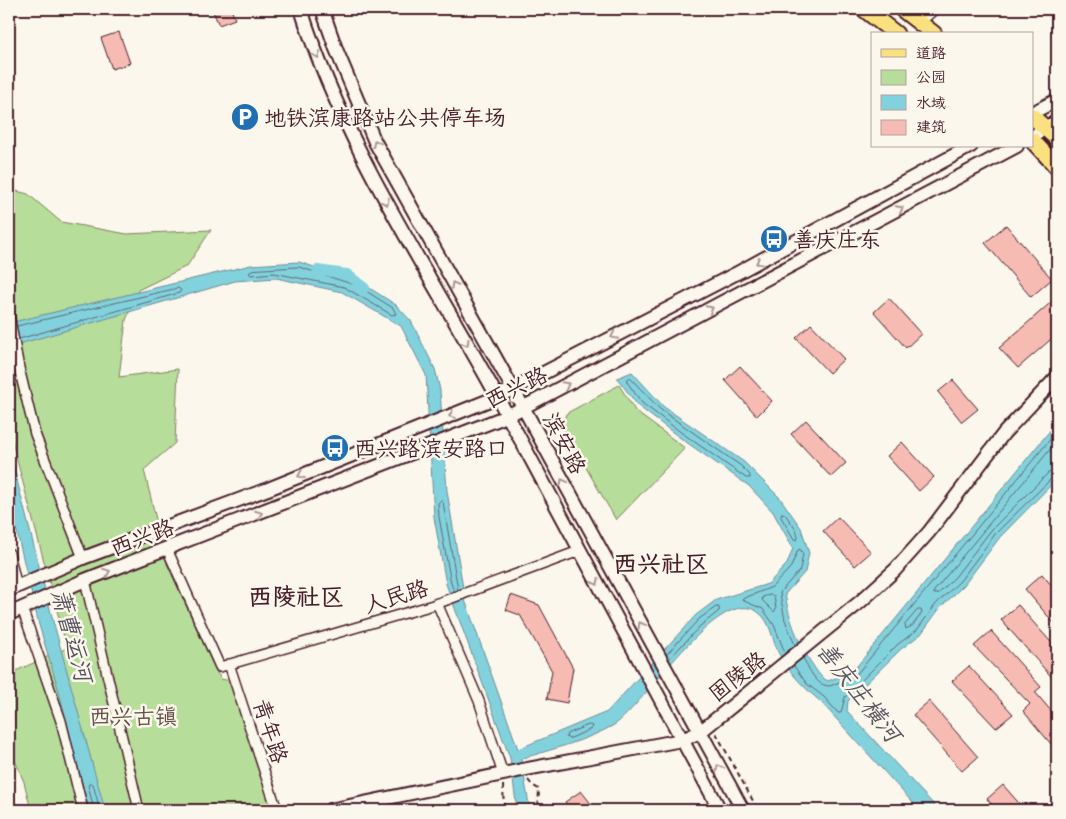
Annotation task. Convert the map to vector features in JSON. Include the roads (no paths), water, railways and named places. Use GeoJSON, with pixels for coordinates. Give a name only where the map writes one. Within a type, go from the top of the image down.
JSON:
{"type":"FeatureCollection","features":[{"type":"Feature","properties":{"kind":"main road","name":"滨安路"},"geometry":{"type":"LineString","coordinates":[[301,9],[326,80],[356,146],[389,208],[497,397],[720,810]]}},
{"type":"Feature","properties":{"kind":"main road","name":"滨安路"},"geometry":{"type":"LineString","coordinates":[[322,9],[336,50],[375,142],[523,407],[743,810]]}},
{"type":"Feature","properties":{"kind":"main road"},"geometry":{"type":"LineString","coordinates":[[864,9],[893,32]]}},
{"type":"Feature","properties":{"kind":"main road"},"geometry":{"type":"LineString","coordinates":[[902,9],[932,32]]}},
{"type":"Feature","properties":{"kind":"main road"},"geometry":{"type":"LineString","coordinates":[[1034,113],[1057,100]]}},
{"type":"Feature","properties":{"kind":"main road"},"geometry":{"type":"LineString","coordinates":[[1034,115],[1051,124],[1057,139]]}},
{"type":"Feature","properties":{"kind":"main road"},"geometry":{"type":"LineString","coordinates":[[1034,137],[1051,124]]}},
{"type":"Feature","properties":{"kind":"main road"},"geometry":{"type":"LineString","coordinates":[[1034,141],[1057,166]]}},
{"type":"Feature","properties":{"kind":"main road","name":"西兴路"},"geometry":{"type":"LineString","coordinates":[[16,587],[83,558],[268,489],[497,397],[739,272],[967,148]]}},
{"type":"Feature","properties":{"kind":"main road","name":"西兴路"},"geometry":{"type":"LineString","coordinates":[[9,614],[85,580],[507,416],[1013,148]]}},
{"type":"Feature","properties":{"kind":"main road","name":"固陵路"},"geometry":{"type":"LineString","coordinates":[[330,810],[527,769],[682,740],[700,732],[860,602],[900,564],[929,532],[1004,434],[1057,378]]}},
{"type":"Feature","properties":{"kind":"street"},"geometry":{"type":"LineString","coordinates":[[920,22],[935,9]]}},
{"type":"Feature","properties":{"kind":"street"},"geometry":{"type":"LineString","coordinates":[[9,315],[19,368],[35,434],[83,558]]}},
{"type":"Feature","properties":{"kind":"street","name":"人民路"},"geometry":{"type":"LineString","coordinates":[[167,549],[220,667],[438,603],[579,551]]}},
{"type":"Feature","properties":{"kind":"street"},"geometry":{"type":"LineString","coordinates":[[9,553],[16,587]]}},
{"type":"Feature","properties":{"kind":"street"},"geometry":{"type":"LineString","coordinates":[[85,580],[139,810]]}},
{"type":"Feature","properties":{"kind":"street"},"geometry":{"type":"LineString","coordinates":[[438,603],[479,701],[503,774]]}},
{"type":"Feature","properties":{"kind":"street"},"geometry":{"type":"LineString","coordinates":[[25,607],[61,721],[83,810]]}},
{"type":"Feature","properties":{"kind":"street","name":"青年路"},"geometry":{"type":"LineString","coordinates":[[229,664],[278,810]]}},
{"type":"Feature","properties":{"kind":"water"},"geometry":{"type":"Polygon","coordinates":[[[299,262],[360,282],[396,305],[411,321],[435,369],[440,390],[447,491],[465,600],[518,749],[607,712],[696,615],[716,600],[768,584],[787,564],[793,548],[773,512],[749,486],[638,406],[617,378],[632,372],[664,407],[744,462],[780,498],[801,528],[809,553],[805,572],[785,594],[791,621],[801,644],[818,672],[828,681],[853,671],[1057,422],[1057,479],[1000,537],[964,585],[940,608],[921,634],[901,649],[848,701],[847,711],[937,810],[918,810],[820,701],[791,672],[778,652],[766,620],[758,612],[742,608],[723,615],[703,630],[627,714],[614,725],[580,740],[521,759],[530,810],[517,810],[510,758],[446,584],[434,517],[426,375],[401,326],[342,292],[276,278],[235,281],[9,347],[9,323],[251,265],[299,262]]]}},
{"type":"Feature","properties":{"kind":"water"},"geometry":{"type":"Polygon","coordinates":[[[9,449],[52,617],[105,810],[89,810],[58,688],[39,625],[9,499],[9,449]]]}},
{"type":"Feature","properties":{"kind":"waterway"},"geometry":{"type":"LineString","coordinates":[[317,270],[347,274],[365,288]]}},
{"type":"Feature","properties":{"kind":"place","name":"地铁滨康路站公共停车场"},"geometry":{"type":"Point","coordinates":[245,117]}},
{"type":"Feature","properties":{"kind":"place","name":"善庆庄东"},"geometry":{"type":"Point","coordinates":[774,239]}},
{"type":"Feature","properties":{"kind":"place","name":"西兴路滨安路口"},"geometry":{"type":"Point","coordinates":[335,448]}},
{"type":"Feature","properties":{"kind":"district","name":"西兴社区"},"geometry":{"type":"Point","coordinates":[661,564]}},
{"type":"Feature","properties":{"kind":"district","name":"西陵社区"},"geometry":{"type":"Point","coordinates":[296,597]}},
{"type":"Feature","properties":{"kind":"water label","name":"萧曹运河"},"geometry":{"type":"Point","coordinates":[72,635]}},
{"type":"Feature","properties":{"kind":"water label","name":"善庆庄横河"},"geometry":{"type":"Point","coordinates":[859,692]}},
{"type":"Feature","properties":{"kind":"park label","name":"西兴古镇"},"geometry":{"type":"Point","coordinates":[133,716]}}]}
